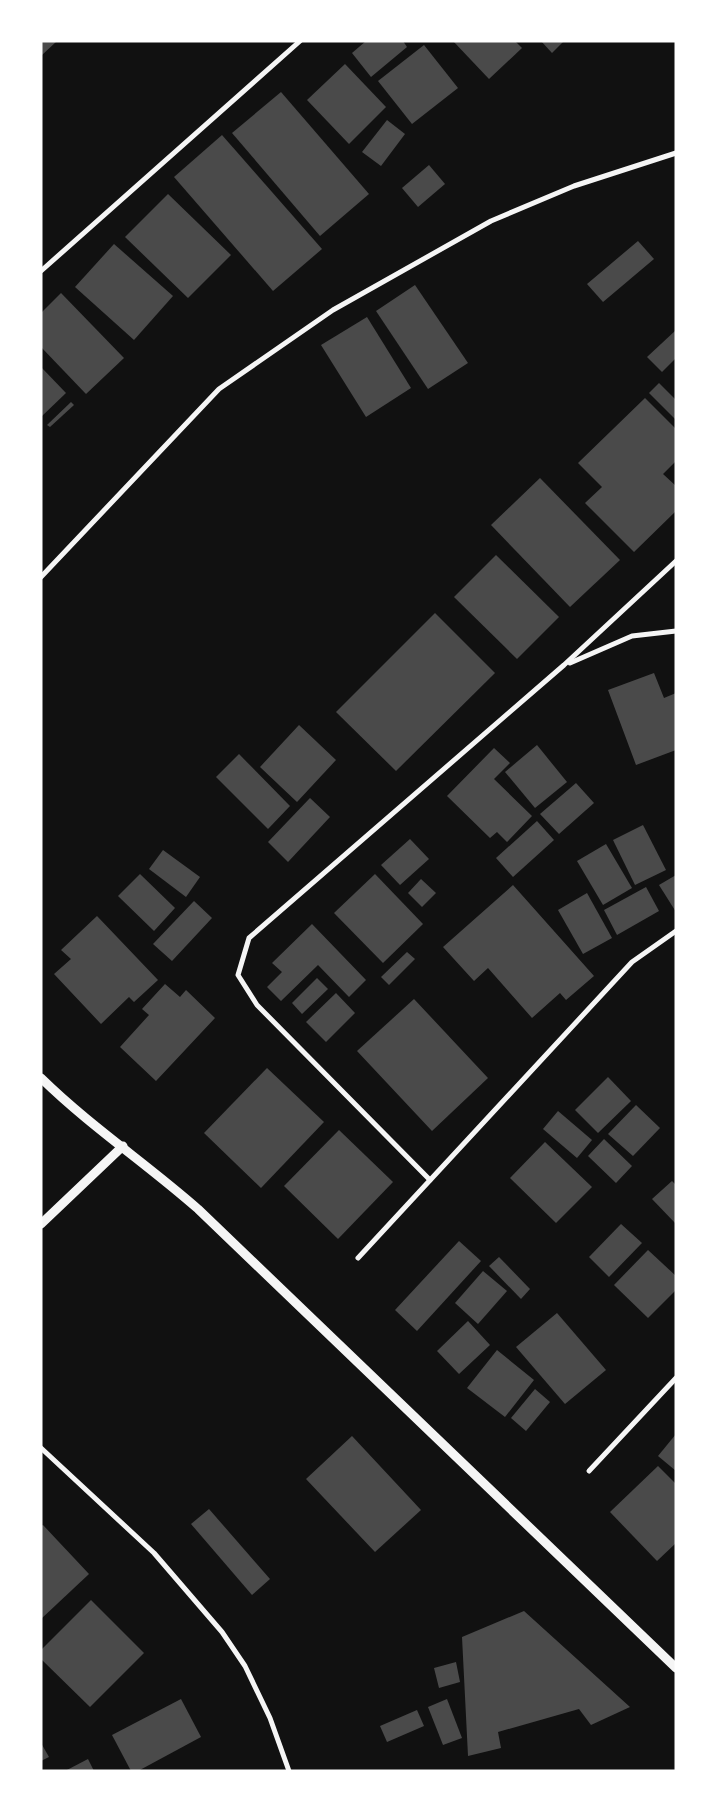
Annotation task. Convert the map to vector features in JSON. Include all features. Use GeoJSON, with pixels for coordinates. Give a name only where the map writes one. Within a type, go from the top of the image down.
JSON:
{"type":"FeatureCollection","features":[{"type":"Feature","properties":{"kind":"street"},"geometry":{"type":"LineString","coordinates":[[41,271],[300,41]]}},
{"type":"Feature","properties":{"kind":"street"},"geometry":{"type":"LineString","coordinates":[[41,577],[219,389],[333,310],[491,222],[574,186],[676,153]]}},
{"type":"Feature","properties":{"kind":"street"},"geometry":{"type":"LineString","coordinates":[[430,1180],[257,1005],[238,975],[249,938],[564,665],[676,561]]}},
{"type":"Feature","properties":{"kind":"street"},"geometry":{"type":"LineString","coordinates":[[564,665],[632,636],[676,631]]}},
{"type":"Feature","properties":{"kind":"street"},"geometry":{"type":"LineString","coordinates":[[358,1258],[632,962],[676,931]]}},
{"type":"Feature","properties":{"kind":"street"},"geometry":{"type":"LineString","coordinates":[[41,1078],[59,1096],[123,1146],[198,1210],[676,1668]]}},
{"type":"Feature","properties":{"kind":"street"},"geometry":{"type":"LineString","coordinates":[[41,1224],[123,1146]]}},
{"type":"Feature","properties":{"kind":"street"},"geometry":{"type":"LineString","coordinates":[[589,1472],[676,1378]]}},
{"type":"Feature","properties":{"kind":"street"},"geometry":{"type":"LineString","coordinates":[[41,1448],[154,1553],[222,1632],[245,1666],[258,1692],[290,1771]]}},
{"type":"Feature","properties":{"kind":"building"},"geometry":{"type":"Polygon","coordinates":[[[41,41],[57,41],[41,56],[41,41]]]}},
{"type":"Feature","properties":{"kind":"building"},"geometry":{"type":"Polygon","coordinates":[[[366,41],[403,41],[407,47],[371,77],[352,53],[366,41]]]}},
{"type":"Feature","properties":{"kind":"building"},"geometry":{"type":"Polygon","coordinates":[[[453,41],[515,41],[522,48],[489,79],[453,41]]]}},
{"type":"Feature","properties":{"kind":"building"},"geometry":{"type":"Polygon","coordinates":[[[541,41],[564,41],[552,53],[541,41]]]}},
{"type":"Feature","properties":{"kind":"building"},"geometry":{"type":"Polygon","coordinates":[[[424,45],[458,88],[412,124],[378,81],[424,45]]]}},
{"type":"Feature","properties":{"kind":"building"},"geometry":{"type":"Polygon","coordinates":[[[345,64],[386,107],[349,144],[307,100],[345,64]]]}},
{"type":"Feature","properties":{"kind":"building"},"geometry":{"type":"Polygon","coordinates":[[[281,92],[369,194],[320,236],[232,133],[281,92]]]}},
{"type":"Feature","properties":{"kind":"building"},"geometry":{"type":"Polygon","coordinates":[[[387,120],[405,134],[381,166],[362,152],[387,120]]]}},
{"type":"Feature","properties":{"kind":"building"},"geometry":{"type":"Polygon","coordinates":[[[222,135],[322,249],[273,291],[174,177],[222,135]]]}},
{"type":"Feature","properties":{"kind":"building"},"geometry":{"type":"Polygon","coordinates":[[[429,165],[445,184],[418,207],[402,188],[429,165]]]}},
{"type":"Feature","properties":{"kind":"building"},"geometry":{"type":"Polygon","coordinates":[[[168,194],[231,255],[188,298],[125,237],[168,194]]]}},
{"type":"Feature","properties":{"kind":"building"},"geometry":{"type":"Polygon","coordinates":[[[638,241],[654,259],[603,302],[587,284],[638,241]]]}},
{"type":"Feature","properties":{"kind":"building"},"geometry":{"type":"Polygon","coordinates":[[[114,244],[173,296],[134,340],[75,287],[114,244]]]}},
{"type":"Feature","properties":{"kind":"building"},"geometry":{"type":"Polygon","coordinates":[[[415,285],[468,363],[428,389],[376,311],[415,285]]]}},
{"type":"Feature","properties":{"kind":"building"},"geometry":{"type":"Polygon","coordinates":[[[61,293],[124,358],[86,394],[41,347],[41,313],[61,293]]]}},
{"type":"Feature","properties":{"kind":"building"},"geometry":{"type":"Polygon","coordinates":[[[367,317],[411,388],[366,417],[321,345],[367,317]]]}},
{"type":"Feature","properties":{"kind":"building"},"geometry":{"type":"Polygon","coordinates":[[[676,330],[676,358],[662,372],[647,357],[676,330]]]}},
{"type":"Feature","properties":{"kind":"building"},"geometry":{"type":"Polygon","coordinates":[[[41,367],[66,393],[41,417],[41,367]]]}},
{"type":"Feature","properties":{"kind":"building"},"geometry":{"type":"Polygon","coordinates":[[[659,383],[676,400],[676,420],[649,393],[659,383]]]}},
{"type":"Feature","properties":{"kind":"building"},"geometry":{"type":"Polygon","coordinates":[[[645,398],[676,429],[676,461],[663,474],[676,486],[676,511],[634,552],[585,503],[602,487],[578,463],[645,398]]]}},
{"type":"Feature","properties":{"kind":"building"},"geometry":{"type":"Polygon","coordinates":[[[71,402],[74,405],[50,427],[47,425],[71,402]]]}},
{"type":"Feature","properties":{"kind":"building"},"geometry":{"type":"Polygon","coordinates":[[[540,478],[620,560],[570,607],[491,525],[540,478]]]}},
{"type":"Feature","properties":{"kind":"building"},"geometry":{"type":"Polygon","coordinates":[[[496,555],[559,617],[517,659],[454,597],[496,555]]]}},
{"type":"Feature","properties":{"kind":"building"},"geometry":{"type":"Polygon","coordinates":[[[435,613],[495,673],[396,771],[336,712],[435,613]]]}},
{"type":"Feature","properties":{"kind":"building"},"geometry":{"type":"Polygon","coordinates":[[[654,673],[664,698],[676,693],[676,750],[636,765],[608,690],[654,673]]]}},
{"type":"Feature","properties":{"kind":"building"},"geometry":{"type":"Polygon","coordinates":[[[299,725],[336,760],[297,802],[260,767],[299,725]]]}},
{"type":"Feature","properties":{"kind":"building"},"geometry":{"type":"Polygon","coordinates":[[[537,745],[567,782],[535,808],[505,772],[537,745]]]}},
{"type":"Feature","properties":{"kind":"building"},"geometry":{"type":"Polygon","coordinates":[[[494,748],[510,763],[494,779],[532,816],[507,842],[497,832],[490,838],[447,796],[494,748]]]}},
{"type":"Feature","properties":{"kind":"building"},"geometry":{"type":"Polygon","coordinates":[[[239,754],[290,806],[268,829],[216,777],[239,754]]]}},
{"type":"Feature","properties":{"kind":"building"},"geometry":{"type":"Polygon","coordinates":[[[576,783],[594,803],[559,834],[540,814],[576,783]]]}},
{"type":"Feature","properties":{"kind":"building"},"geometry":{"type":"Polygon","coordinates":[[[310,798],[330,817],[288,862],[268,842],[310,798]]]}},
{"type":"Feature","properties":{"kind":"building"},"geometry":{"type":"Polygon","coordinates":[[[537,821],[554,840],[513,877],[496,858],[537,821]]]}},
{"type":"Feature","properties":{"kind":"building"},"geometry":{"type":"Polygon","coordinates":[[[643,825],[666,870],[635,885],[613,840],[643,825]]]}},
{"type":"Feature","properties":{"kind":"building"},"geometry":{"type":"Polygon","coordinates":[[[410,839],[429,859],[400,885],[381,865],[410,839]]]}},
{"type":"Feature","properties":{"kind":"building"},"geometry":{"type":"Polygon","coordinates":[[[606,844],[632,888],[603,905],[577,861],[606,844]]]}},
{"type":"Feature","properties":{"kind":"building"},"geometry":{"type":"Polygon","coordinates":[[[163,850],[200,877],[186,897],[149,869],[163,850]]]}},
{"type":"Feature","properties":{"kind":"building"},"geometry":{"type":"Polygon","coordinates":[[[140,874],[175,908],[154,931],[118,896],[140,874]]]}},
{"type":"Feature","properties":{"kind":"building"},"geometry":{"type":"Polygon","coordinates":[[[375,874],[423,924],[383,963],[334,913],[375,874]]]}},
{"type":"Feature","properties":{"kind":"building"},"geometry":{"type":"Polygon","coordinates":[[[676,875],[676,912],[659,885],[676,875]]]}},
{"type":"Feature","properties":{"kind":"building"},"geometry":{"type":"Polygon","coordinates":[[[421,879],[436,893],[422,907],[408,893],[421,879]]]}},
{"type":"Feature","properties":{"kind":"building"},"geometry":{"type":"Polygon","coordinates":[[[513,885],[594,976],[566,1000],[560,993],[532,1018],[488,968],[474,981],[443,947],[513,885]]]}},
{"type":"Feature","properties":{"kind":"building"},"geometry":{"type":"Polygon","coordinates":[[[646,887],[659,911],[617,935],[604,910],[646,887]]]}},
{"type":"Feature","properties":{"kind":"building"},"geometry":{"type":"Polygon","coordinates":[[[587,893],[612,938],[583,954],[558,910],[587,893]]]}},
{"type":"Feature","properties":{"kind":"building"},"geometry":{"type":"Polygon","coordinates":[[[194,901],[212,918],[172,961],[153,944],[194,901]]]}},
{"type":"Feature","properties":{"kind":"building"},"geometry":{"type":"Polygon","coordinates":[[[97,916],[158,980],[134,1002],[129,997],[101,1024],[54,974],[71,959],[61,950],[97,916]]]}},
{"type":"Feature","properties":{"kind":"building"},"geometry":{"type":"Polygon","coordinates":[[[312,924],[366,980],[349,997],[318,965],[281,1001],[267,987],[282,972],[272,963],[312,924]]]}},
{"type":"Feature","properties":{"kind":"building"},"geometry":{"type":"Polygon","coordinates":[[[407,952],[415,959],[389,985],[381,977],[407,952]]]}},
{"type":"Feature","properties":{"kind":"building"},"geometry":{"type":"Polygon","coordinates":[[[317,978],[328,989],[302,1014],[292,1003],[317,978]]]}},
{"type":"Feature","properties":{"kind":"building"},"geometry":{"type":"Polygon","coordinates":[[[165,984],[180,997],[186,990],[215,1018],[156,1081],[120,1047],[149,1015],[142,1009],[165,984]]]}},
{"type":"Feature","properties":{"kind":"building"},"geometry":{"type":"Polygon","coordinates":[[[336,993],[355,1013],[326,1042],[306,1022],[336,993]]]}},
{"type":"Feature","properties":{"kind":"building"},"geometry":{"type":"Polygon","coordinates":[[[414,999],[488,1078],[432,1131],[357,1051],[414,999]]]}},
{"type":"Feature","properties":{"kind":"building"},"geometry":{"type":"Polygon","coordinates":[[[267,1068],[324,1122],[261,1188],[204,1133],[267,1068]]]}},
{"type":"Feature","properties":{"kind":"building"},"geometry":{"type":"Polygon","coordinates":[[[608,1077],[631,1101],[598,1133],[575,1110],[608,1077]]]}},
{"type":"Feature","properties":{"kind":"building"},"geometry":{"type":"Polygon","coordinates":[[[636,1105],[660,1128],[633,1156],[608,1134],[636,1105]]]}},
{"type":"Feature","properties":{"kind":"building"},"geometry":{"type":"Polygon","coordinates":[[[558,1111],[592,1140],[577,1158],[543,1129],[558,1111]]]}},
{"type":"Feature","properties":{"kind":"building"},"geometry":{"type":"Polygon","coordinates":[[[339,1130],[393,1182],[338,1239],[284,1186],[339,1130]]]}},
{"type":"Feature","properties":{"kind":"building"},"geometry":{"type":"Polygon","coordinates":[[[604,1139],[632,1166],[616,1183],[588,1156],[604,1139]]]}},
{"type":"Feature","properties":{"kind":"building"},"geometry":{"type":"Polygon","coordinates":[[[545,1142],[592,1187],[556,1223],[510,1178],[545,1142]]]}},
{"type":"Feature","properties":{"kind":"building"},"geometry":{"type":"Polygon","coordinates":[[[672,1181],[676,1185],[676,1224],[652,1199],[672,1181]]]}},
{"type":"Feature","properties":{"kind":"building"},"geometry":{"type":"Polygon","coordinates":[[[621,1224],[642,1243],[609,1277],[589,1257],[621,1224]]]}},
{"type":"Feature","properties":{"kind":"building"},"geometry":{"type":"Polygon","coordinates":[[[459,1241],[481,1261],[417,1331],[395,1310],[459,1241]]]}},
{"type":"Feature","properties":{"kind":"building"},"geometry":{"type":"Polygon","coordinates":[[[648,1250],[676,1276],[676,1290],[648,1318],[614,1285],[648,1250]]]}},
{"type":"Feature","properties":{"kind":"building"},"geometry":{"type":"Polygon","coordinates":[[[499,1257],[530,1289],[521,1299],[489,1266],[499,1257]]]}},
{"type":"Feature","properties":{"kind":"building"},"geometry":{"type":"Polygon","coordinates":[[[483,1271],[507,1291],[478,1324],[455,1303],[483,1271]]]}},
{"type":"Feature","properties":{"kind":"building"},"geometry":{"type":"Polygon","coordinates":[[[557,1313],[606,1370],[565,1404],[516,1347],[557,1313]]]}},
{"type":"Feature","properties":{"kind":"building"},"geometry":{"type":"Polygon","coordinates":[[[468,1321],[490,1345],[459,1374],[437,1351],[468,1321]]]}},
{"type":"Feature","properties":{"kind":"building"},"geometry":{"type":"Polygon","coordinates":[[[497,1350],[534,1380],[505,1417],[467,1388],[497,1350]]]}},
{"type":"Feature","properties":{"kind":"building"},"geometry":{"type":"Polygon","coordinates":[[[535,1389],[550,1402],[526,1431],[511,1418],[535,1389]]]}},
{"type":"Feature","properties":{"kind":"building"},"geometry":{"type":"Polygon","coordinates":[[[676,1434],[676,1471],[658,1456],[676,1434]]]}},
{"type":"Feature","properties":{"kind":"building"},"geometry":{"type":"Polygon","coordinates":[[[352,1436],[421,1510],[375,1552],[306,1479],[352,1436]]]}},
{"type":"Feature","properties":{"kind":"building"},"geometry":{"type":"Polygon","coordinates":[[[658,1466],[676,1484],[676,1543],[657,1561],[610,1512],[658,1466]]]}},
{"type":"Feature","properties":{"kind":"building"},"geometry":{"type":"Polygon","coordinates":[[[209,1509],[270,1579],[252,1595],[191,1524],[209,1509]]]}},
{"type":"Feature","properties":{"kind":"building"},"geometry":{"type":"Polygon","coordinates":[[[43,1525],[89,1574],[41,1619],[41,1526],[43,1525]]]}},
{"type":"Feature","properties":{"kind":"building"},"geometry":{"type":"Polygon","coordinates":[[[91,1600],[144,1653],[90,1707],[41,1659],[41,1650],[91,1600]]]}},
{"type":"Feature","properties":{"kind":"building"},"geometry":{"type":"Polygon","coordinates":[[[524,1611],[630,1707],[591,1725],[579,1709],[498,1732],[501,1748],[468,1756],[462,1637],[524,1611]]]}},
{"type":"Feature","properties":{"kind":"building"},"geometry":{"type":"Polygon","coordinates":[[[456,1662],[460,1682],[439,1688],[434,1668],[456,1662]]]}},
{"type":"Feature","properties":{"kind":"building"},"geometry":{"type":"Polygon","coordinates":[[[181,1699],[201,1737],[138,1771],[131,1771],[112,1735],[181,1699]]]}},
{"type":"Feature","properties":{"kind":"building"},"geometry":{"type":"Polygon","coordinates":[[[447,1699],[462,1738],[443,1745],[428,1707],[447,1699]]]}},
{"type":"Feature","properties":{"kind":"building"},"geometry":{"type":"Polygon","coordinates":[[[417,1710],[424,1726],[387,1742],[380,1726],[417,1710]]]}},
{"type":"Feature","properties":{"kind":"building"},"geometry":{"type":"Polygon","coordinates":[[[41,1743],[49,1757],[41,1761],[41,1743]]]}},
{"type":"Feature","properties":{"kind":"building"},"geometry":{"type":"Polygon","coordinates":[[[88,1759],[94,1771],[65,1771],[88,1759]]]}}]}
